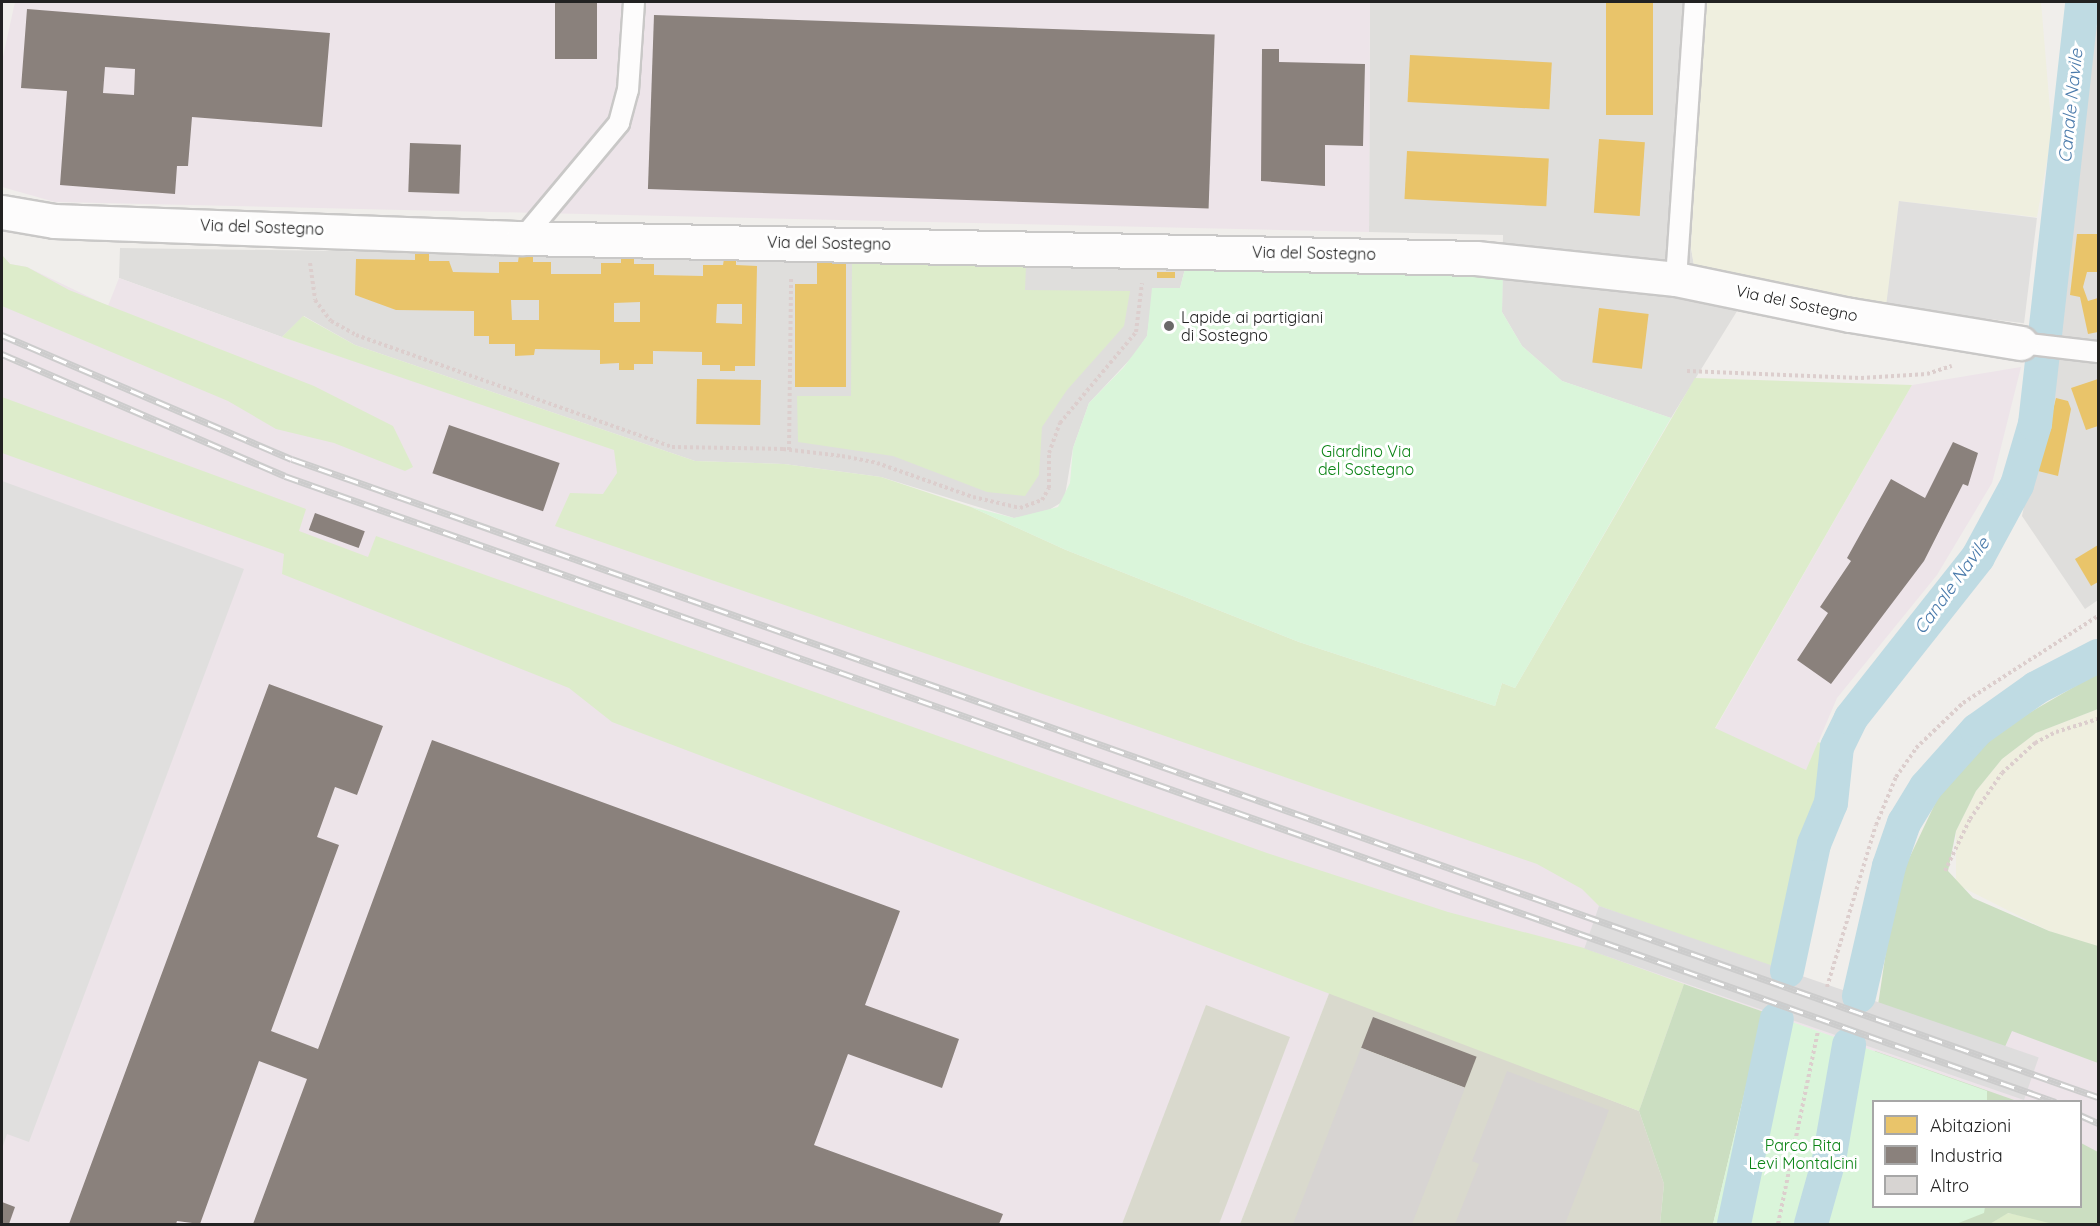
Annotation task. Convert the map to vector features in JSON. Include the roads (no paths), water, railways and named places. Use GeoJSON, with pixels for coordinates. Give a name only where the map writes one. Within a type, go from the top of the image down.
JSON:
{"type":"FeatureCollection","features":[{"type":"Feature","properties":{"kind":"street","name":"Via del Sostegno"},"geometry":{"type":"LineString","coordinates":[[2,212],[54,221],[523,238],[1476,258],[1676,279],[1850,315],[2021,343]]}},
{"type":"Feature","properties":{"kind":"lane"},"geometry":{"type":"LineString","coordinates":[[523,238],[558,190],[619,123],[628,90],[634,2]]}},
{"type":"Feature","properties":{"kind":"lane"},"geometry":{"type":"LineString","coordinates":[[1676,279],[1681,247],[1695,2]]}},
{"type":"Feature","properties":{"kind":"lane","name":"Via del Sostegno"},"geometry":{"type":"LineString","coordinates":[[2021,343],[2065,350],[2098,352]]}},
{"type":"Feature","properties":{"kind":"waterway","name":"Canale Navile"},"geometry":{"type":"LineString","coordinates":[[1787,971],[1814,844],[1831,803],[1837,747],[1851,718],[1978,557],[2017,485],[2035,424],[2082,2]]}},
{"type":"Feature","properties":{"kind":"waterway","name":"Canale Navile"},"geometry":{"type":"LineString","coordinates":[[1859,996],[1889,866],[1904,823],[1926,787],[1977,730],[2036,688],[2098,656]]}},
{"type":"Feature","properties":{"kind":"waterway","name":"Canale Navile"},"geometry":{"type":"LineString","coordinates":[[1734,1224],[1777,1019]]}},
{"type":"Feature","properties":{"kind":"waterway","name":"Canale Navile"},"geometry":{"type":"LineString","coordinates":[[1811,1224],[1829,1160],[1849,1045]]}},
{"type":"Feature","properties":{"kind":"railway"},"geometry":{"type":"LineString","coordinates":[[2,335],[292,459],[2098,1097]]}},
{"type":"Feature","properties":{"kind":"railway"},"geometry":{"type":"LineString","coordinates":[[2,354],[285,476],[2050,1100]]}},
{"type":"Feature","properties":{"kind":"railway"},"geometry":{"type":"LineString","coordinates":[[2082,1116],[2098,1123]]}},
{"type":"Feature","properties":{"kind":"place","name":"Lapide ai partigiani di Sostegno"},"geometry":{"type":"Point","coordinates":[1169,326]}},
{"type":"Feature","properties":{"kind":"park label","name":"Giardino Via del Sostegno"},"geometry":{"type":"Point","coordinates":[1366,460]}},
{"type":"Feature","properties":{"kind":"park label","name":"Parco Rita Levi Montalcini"},"geometry":{"type":"Point","coordinates":[1803,1154]}}]}
